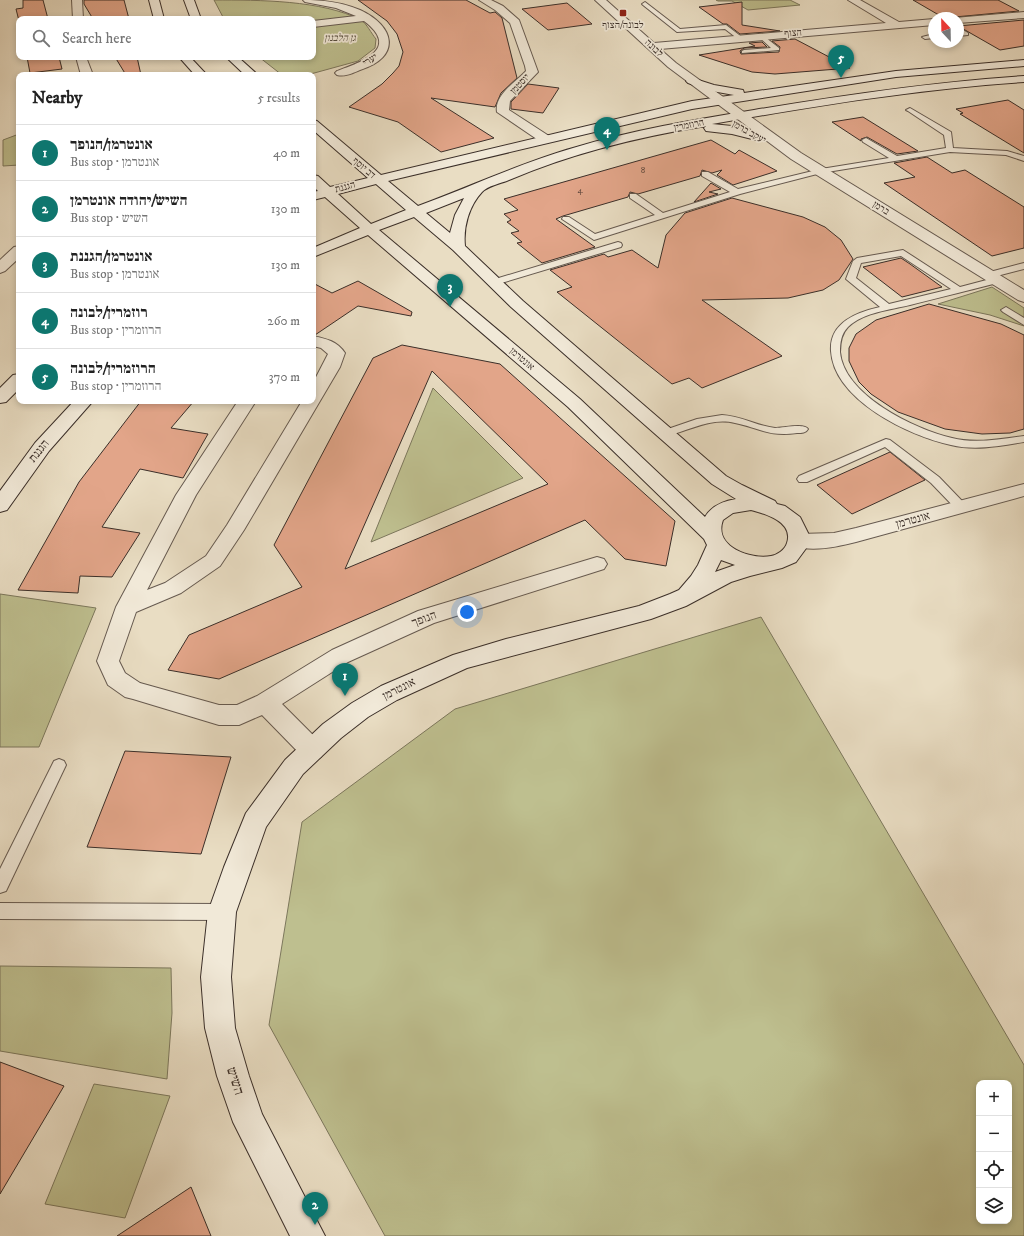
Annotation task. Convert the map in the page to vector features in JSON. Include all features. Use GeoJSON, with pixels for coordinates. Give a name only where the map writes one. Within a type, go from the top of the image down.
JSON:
{"type":"FeatureCollection","features":[{"type":"Feature","properties":{"kind":"street"},"geometry":{"type":"LineString","coordinates":[[77,0],[78,16]]}},
{"type":"Feature","properties":{"kind":"street"},"geometry":{"type":"LineString","coordinates":[[154,0],[158,16]]}},
{"type":"Feature","properties":{"kind":"street"},"geometry":{"type":"LineString","coordinates":[[189,0],[195,16]]}},
{"type":"Feature","properties":{"kind":"street","name":"יערי"},"geometry":{"type":"LineString","coordinates":[[308,0],[350,10],[367,18],[381,32],[385,39],[384,46],[380,54],[372,61],[341,73]]}},
{"type":"Feature","properties":{"kind":"street","name":"יוסטמן"},"geometry":{"type":"LineString","coordinates":[[484,0],[499,8],[516,22],[531,66],[532,72],[525,81],[503,101],[502,107],[504,112],[545,139]]}},
{"type":"Feature","properties":{"kind":"street","name":"לבונה"},"geometry":{"type":"LineString","coordinates":[[600,0],[672,65],[706,103]]}},
{"type":"Feature","properties":{"kind":"street"},"geometry":{"type":"LineString","coordinates":[[854,0],[897,25]]}},
{"type":"Feature","properties":{"kind":"street"},"geometry":{"type":"LineString","coordinates":[[964,20],[1024,15]]}},
{"type":"Feature","properties":{"kind":"street"},"geometry":{"type":"LineString","coordinates":[[316,24],[367,18]]}},
{"type":"Feature","properties":{"kind":"street","name":"הצוף"},"geometry":{"type":"LineString","coordinates":[[652,46],[928,22]]}},
{"type":"Feature","properties":{"kind":"street"},"geometry":{"type":"LineString","coordinates":[[82,60],[85,72]]}},
{"type":"Feature","properties":{"kind":"street"},"geometry":{"type":"LineString","coordinates":[[234,60],[248,72]]}},
{"type":"Feature","properties":{"kind":"street"},"geometry":{"type":"LineString","coordinates":[[181,61],[197,72]]}},
{"type":"Feature","properties":{"kind":"street","name":"הרוזמרין"},"geometry":{"type":"LineString","coordinates":[[369,177],[402,172],[659,112],[706,103],[896,74],[1024,63]]}},
{"type":"Feature","properties":{"kind":"street","name":"הרוזמרין"},"geometry":{"type":"LineString","coordinates":[[377,221],[416,210],[478,188],[553,158],[662,130],[725,118],[895,91],[1024,79]]}},
{"type":"Feature","properties":{"kind":"street"},"geometry":{"type":"LineString","coordinates":[[659,112],[683,98],[687,94],[690,85],[724,90],[766,93]]}},
{"type":"Feature","properties":{"kind":"street","name":"לבונה"},"geometry":{"type":"LineString","coordinates":[[690,85],[719,101],[740,116]]}},
{"type":"Feature","properties":{"kind":"street","name":"יעקב ברמן"},"geometry":{"type":"LineString","coordinates":[[706,103],[725,118],[756,136],[796,156]]}},
{"type":"Feature","properties":{"kind":"street","name":"ברמן"},"geometry":{"type":"LineString","coordinates":[[740,116],[796,156],[994,277],[1024,297]]}},
{"type":"Feature","properties":{"kind":"street","name":"דב יוסף"},"geometry":{"type":"LineString","coordinates":[[316,127],[369,177],[391,190],[416,210]]}},
{"type":"Feature","properties":{"kind":"street"},"geometry":{"type":"LineString","coordinates":[[662,130],[719,128],[756,136]]}},
{"type":"Feature","properties":{"kind":"street"},"geometry":{"type":"LineString","coordinates":[[316,252],[377,221],[391,190],[402,172]]}},
{"type":"Feature","properties":{"kind":"street"},"geometry":{"type":"LineString","coordinates":[[331,245],[369,177]]}},
{"type":"Feature","properties":{"kind":"street","name":"הגננת"},"geometry":{"type":"LineString","coordinates":[[316,195],[369,177]]}},
{"type":"Feature","properties":{"kind":"street"},"geometry":{"type":"LineString","coordinates":[[316,182],[327,192]]}},
{"type":"Feature","properties":{"kind":"street"},"geometry":{"type":"LineString","coordinates":[[458,247],[457,230],[461,215],[478,188]]}},
{"type":"Feature","properties":{"kind":"street","name":"אונטרמן"},"geometry":{"type":"LineString","coordinates":[[327,192],[350,212],[377,221],[574,403],[714,540],[709,567],[694,586],[678,600]]}},
{"type":"Feature","properties":{"kind":"street"},"geometry":{"type":"LineString","coordinates":[[416,210],[458,247],[517,304],[719,480],[735,490],[781,512],[792,521],[798,530],[800,541],[796,551],[787,558],[774,563],[758,564],[742,561],[728,555],[714,540],[711,523],[716,514],[726,508],[740,504],[768,506]]}},
{"type":"Feature","properties":{"kind":"street"},"geometry":{"type":"LineString","coordinates":[[0,268],[16,253]]}},
{"type":"Feature","properties":{"kind":"street"},"geometry":{"type":"LineString","coordinates":[[316,342],[327,344],[337,353],[331,367],[316,393]]}},
{"type":"Feature","properties":{"kind":"street"},"geometry":{"type":"LineString","coordinates":[[0,398],[16,382]]}},
{"type":"Feature","properties":{"kind":"street","name":"הגננת"},"geometry":{"type":"LineString","coordinates":[[0,505],[42,447],[81,404]]}},
{"type":"Feature","properties":{"kind":"street","name":"הנופך"},"geometry":{"type":"LineString","coordinates":[[245,404],[186,495],[127,607],[108,661],[116,679],[133,690],[219,715],[239,715],[265,703],[340,656],[426,617],[597,564]]}},
{"type":"Feature","properties":{"kind":"street"},"geometry":{"type":"LineString","coordinates":[[127,607],[173,588],[213,561],[234,530],[309,404]]}},
{"type":"Feature","properties":{"kind":"street","name":"אונטרמן"},"geometry":{"type":"LineString","coordinates":[[800,541],[834,540],[1024,490]]}},
{"type":"Feature","properties":{"kind":"street","name":"אונטרמן"},"geometry":{"type":"LineString","coordinates":[[222,912],[236,867],[255,821],[294,767],[332,731],[360,710],[389,693],[420,678],[461,662],[506,648],[643,612],[678,600],[739,572],[774,563]]}},
{"type":"Feature","properties":{"kind":"street"},"geometry":{"type":"LineString","coordinates":[[265,703],[312,750]]}},
{"type":"Feature","properties":{"kind":"street","name":"השיש"},"geometry":{"type":"LineString","coordinates":[[222,912],[216,977],[220,1028],[233,1076],[249,1122],[308,1236]]}},
{"type":"Feature","properties":{"kind":"lane"},"geometry":{"type":"LineString","coordinates":[[645,4],[679,31],[726,27],[740,38]]}},
{"type":"Feature","properties":{"kind":"lane"},"geometry":{"type":"LineString","coordinates":[[744,52],[777,49],[761,36]]}},
{"type":"Feature","properties":{"kind":"lane"},"geometry":{"type":"LineString","coordinates":[[910,110],[948,134],[950,150]]}},
{"type":"Feature","properties":{"kind":"lane"},"geometry":{"type":"LineString","coordinates":[[866,140],[895,158]]}},
{"type":"Feature","properties":{"kind":"lane"},"geometry":{"type":"LineString","coordinates":[[566,219],[594,237],[737,192],[821,171],[950,150],[1001,153],[1024,159]]}},
{"type":"Feature","properties":{"kind":"lane"},"geometry":{"type":"LineString","coordinates":[[705,174],[737,192]]}},
{"type":"Feature","properties":{"kind":"lane"},"geometry":{"type":"LineString","coordinates":[[632,196],[662,216]]}},
{"type":"Feature","properties":{"kind":"lane"},"geometry":{"type":"LineString","coordinates":[[495,282],[618,245]]}},
{"type":"Feature","properties":{"kind":"lane"},"geometry":{"type":"LineString","coordinates":[[888,308],[851,279],[857,261],[902,252],[959,290]]}},
{"type":"Feature","properties":{"kind":"lane"},"geometry":{"type":"LineString","coordinates":[[1024,266],[959,290],[872,312],[849,322],[837,334],[834,352],[840,371],[856,391],[882,412],[916,431],[953,443],[988,444],[1024,439]]}},
{"type":"Feature","properties":{"kind":"lane"},"geometry":{"type":"LineString","coordinates":[[1006,310],[1024,322]]}},
{"type":"Feature","properties":{"kind":"lane"},"geometry":{"type":"LineString","coordinates":[[666,433],[722,418],[744,421],[765,429],[783,432],[803,429]]}},
{"type":"Feature","properties":{"kind":"lane"},"geometry":{"type":"LineString","coordinates":[[803,479],[886,442],[935,480],[961,507]]}},
{"type":"Feature","properties":{"kind":"lane"},"geometry":{"type":"LineString","coordinates":[[0,886],[59,765]]}},
{"type":"Feature","properties":{"kind":"lane"},"geometry":{"type":"LineString","coordinates":[[0,911],[222,912]]}},
{"type":"Feature","properties":{"kind":"green space","name":"גן הלבנון"},"geometry":{"type":"Polygon","coordinates":[[[214,0],[290,2],[328,8],[361,20],[376,39],[375,48],[358,61],[316,73],[278,72],[263,60],[316,60],[316,16],[222,16],[214,0]]]}},
{"type":"Feature","properties":{"kind":"green space"},"geometry":{"type":"Polygon","coordinates":[[[716,0],[790,0],[800,5],[748,10],[732,1],[716,0]]]}},
{"type":"Feature","properties":{"kind":"green space"},"geometry":{"type":"Polygon","coordinates":[[[16,135],[16,165],[3,166],[3,140],[16,135]]]}},
{"type":"Feature","properties":{"kind":"green space"},"geometry":{"type":"Polygon","coordinates":[[[992,287],[1024,308],[1024,326],[990,315],[938,304],[992,287]]]}},
{"type":"Feature","properties":{"kind":"green space"},"geometry":{"type":"Polygon","coordinates":[[[433,388],[523,478],[371,542],[433,388]]]}},
{"type":"Feature","properties":{"kind":"green space"},"geometry":{"type":"Polygon","coordinates":[[[0,594],[96,608],[39,747],[0,747],[0,594]]]}},
{"type":"Feature","properties":{"kind":"green space"},"geometry":{"type":"Polygon","coordinates":[[[761,617],[1024,1065],[1024,1236],[385,1236],[269,1025],[302,822],[455,709],[761,617]]]}},
{"type":"Feature","properties":{"kind":"green space"},"geometry":{"type":"Polygon","coordinates":[[[0,966],[171,968],[172,1013],[167,1079],[0,1051],[0,966]]]}},
{"type":"Feature","properties":{"kind":"green space"},"geometry":{"type":"Polygon","coordinates":[[[94,1084],[170,1096],[125,1218],[45,1204],[94,1084]]]}},
{"type":"Feature","properties":{"kind":"building"},"geometry":{"type":"Polygon","coordinates":[[[23,0],[43,0],[47,16],[18,16],[16,9],[23,8],[23,0]]]}},
{"type":"Feature","properties":{"kind":"building"},"geometry":{"type":"Polygon","coordinates":[[[84,0],[124,0],[128,16],[91,16],[84,4],[84,0]]]}},
{"type":"Feature","properties":{"kind":"building"},"geometry":{"type":"Polygon","coordinates":[[[358,0],[466,0],[490,13],[495,12],[502,18],[517,78],[501,93],[495,107],[431,98],[494,138],[441,152],[398,122],[349,107],[382,84],[393,73],[399,66],[403,52],[397,34],[387,21],[358,0]]]}},
{"type":"Feature","properties":{"kind":"building"},"geometry":{"type":"Polygon","coordinates":[[[913,0],[998,0],[1019,11],[964,16],[964,12],[934,12],[913,0]]]}},
{"type":"Feature","properties":{"kind":"building"},"geometry":{"type":"Polygon","coordinates":[[[742,2],[742,25],[780,31],[740,34],[727,24],[723,24],[699,7],[742,2]]]}},
{"type":"Feature","properties":{"kind":"building"},"geometry":{"type":"Polygon","coordinates":[[[567,3],[592,24],[548,30],[522,9],[567,3]]]}},
{"type":"Feature","properties":{"kind":"building"},"geometry":{"type":"Polygon","coordinates":[[[1024,20],[1024,46],[1000,50],[964,29],[964,25],[1024,20]]]}},
{"type":"Feature","properties":{"kind":"building"},"geometry":{"type":"Polygon","coordinates":[[[795,39],[850,68],[775,74],[752,72],[699,55],[755,46],[749,43],[762,42],[767,47],[744,48],[740,51],[741,54],[779,52],[780,47],[772,41],[795,39]]]}},
{"type":"Feature","properties":{"kind":"building"},"geometry":{"type":"Polygon","coordinates":[[[28,60],[60,60],[62,69],[38,72],[30,72],[28,60]]]}},
{"type":"Feature","properties":{"kind":"building"},"geometry":{"type":"Polygon","coordinates":[[[117,60],[138,60],[140,72],[124,72],[117,60]]]}},
{"type":"Feature","properties":{"kind":"building"},"geometry":{"type":"Polygon","coordinates":[[[528,84],[559,88],[543,113],[511,109],[511,102],[528,84]]]}},
{"type":"Feature","properties":{"kind":"building"},"geometry":{"type":"Polygon","coordinates":[[[1008,100],[1024,110],[1024,153],[960,114],[963,113],[956,109],[1008,100]]]}},
{"type":"Feature","properties":{"kind":"building"},"geometry":{"type":"Polygon","coordinates":[[[863,117],[918,151],[897,154],[867,137],[861,139],[861,141],[832,122],[863,117]]]}},
{"type":"Feature","properties":{"kind":"building"},"geometry":{"type":"Polygon","coordinates":[[[711,140],[735,154],[739,150],[777,171],[733,185],[717,175],[722,170],[712,173],[702,170],[700,176],[638,194],[630,192],[628,197],[563,216],[556,219],[595,247],[542,263],[517,243],[522,242],[511,233],[519,231],[507,222],[511,220],[504,214],[518,210],[504,199],[711,140]]]}},
{"type":"Feature","properties":{"kind":"building"},"geometry":{"type":"Polygon","coordinates":[[[927,157],[952,173],[965,170],[1024,207],[1024,248],[992,256],[884,183],[915,177],[894,163],[927,157]]]}},
{"type":"Feature","properties":{"kind":"building"},"geometry":{"type":"Polygon","coordinates":[[[711,183],[721,189],[709,192],[718,194],[694,202],[711,183]]]}},
{"type":"Feature","properties":{"kind":"building"},"geometry":{"type":"Polygon","coordinates":[[[732,198],[803,217],[825,227],[841,240],[853,259],[839,280],[823,290],[788,298],[702,300],[782,356],[702,388],[689,378],[672,384],[557,292],[572,287],[550,270],[604,254],[608,257],[632,250],[658,268],[666,235],[685,213],[732,198]]]}},
{"type":"Feature","properties":{"kind":"building"},"geometry":{"type":"Polygon","coordinates":[[[901,258],[942,287],[902,297],[863,267],[901,258]]]}},
{"type":"Feature","properties":{"kind":"building"},"geometry":{"type":"Polygon","coordinates":[[[358,281],[412,312],[411,316],[358,306],[316,334],[316,285],[332,293],[358,281]]]}},
{"type":"Feature","properties":{"kind":"building"},"geometry":{"type":"Polygon","coordinates":[[[929,304],[1001,324],[1024,335],[1024,429],[1010,433],[982,434],[945,429],[898,412],[871,394],[859,382],[849,361],[849,348],[856,334],[876,320],[929,304]]]}},
{"type":"Feature","properties":{"kind":"building"},"geometry":{"type":"Polygon","coordinates":[[[402,345],[500,364],[675,521],[666,566],[625,559],[585,520],[219,679],[168,670],[189,635],[302,587],[274,545],[373,358],[402,345]],[[432,371],[345,569],[548,484],[432,371]]]}},
{"type":"Feature","properties":{"kind":"building"},"geometry":{"type":"Polygon","coordinates":[[[139,404],[191,404],[171,428],[208,434],[183,478],[140,469],[102,527],[140,533],[112,577],[80,576],[78,593],[18,590],[79,482],[139,404]]]}},
{"type":"Feature","properties":{"kind":"building"},"geometry":{"type":"Polygon","coordinates":[[[890,452],[925,480],[852,514],[817,485],[890,452]]]}},
{"type":"Feature","properties":{"kind":"building"},"geometry":{"type":"Polygon","coordinates":[[[125,751],[231,757],[201,854],[87,847],[125,751]]]}},
{"type":"Feature","properties":{"kind":"building"},"geometry":{"type":"Polygon","coordinates":[[[0,1062],[64,1086],[0,1194],[0,1062]]]}},
{"type":"Feature","properties":{"kind":"building"},"geometry":{"type":"Polygon","coordinates":[[[191,1187],[211,1236],[117,1236],[191,1187]]]}},
{"type":"Feature","properties":{"kind":"place","name":"לבונה/הצוף"},"geometry":{"type":"Point","coordinates":[623,13]}},
{"type":"Feature","properties":{"kind":"place","name":"הרוזמרין/לבונה"},"geometry":{"type":"Point","coordinates":[841,78]}},
{"type":"Feature","properties":{"kind":"place","name":"רוזמרין/לבונה"},"geometry":{"type":"Point","coordinates":[607,150]}},
{"type":"Feature","properties":{"kind":"place","name":"אונטרמן/הגננת"},"geometry":{"type":"Point","coordinates":[450,307]}},
{"type":"Feature","properties":{"kind":"place","name":"אונטרמן/הנופך"},"geometry":{"type":"Point","coordinates":[345,696]}},
{"type":"Feature","properties":{"kind":"place","name":"השיש/יהודה אונטרמן"},"geometry":{"type":"Point","coordinates":[315,1225]}}]}
